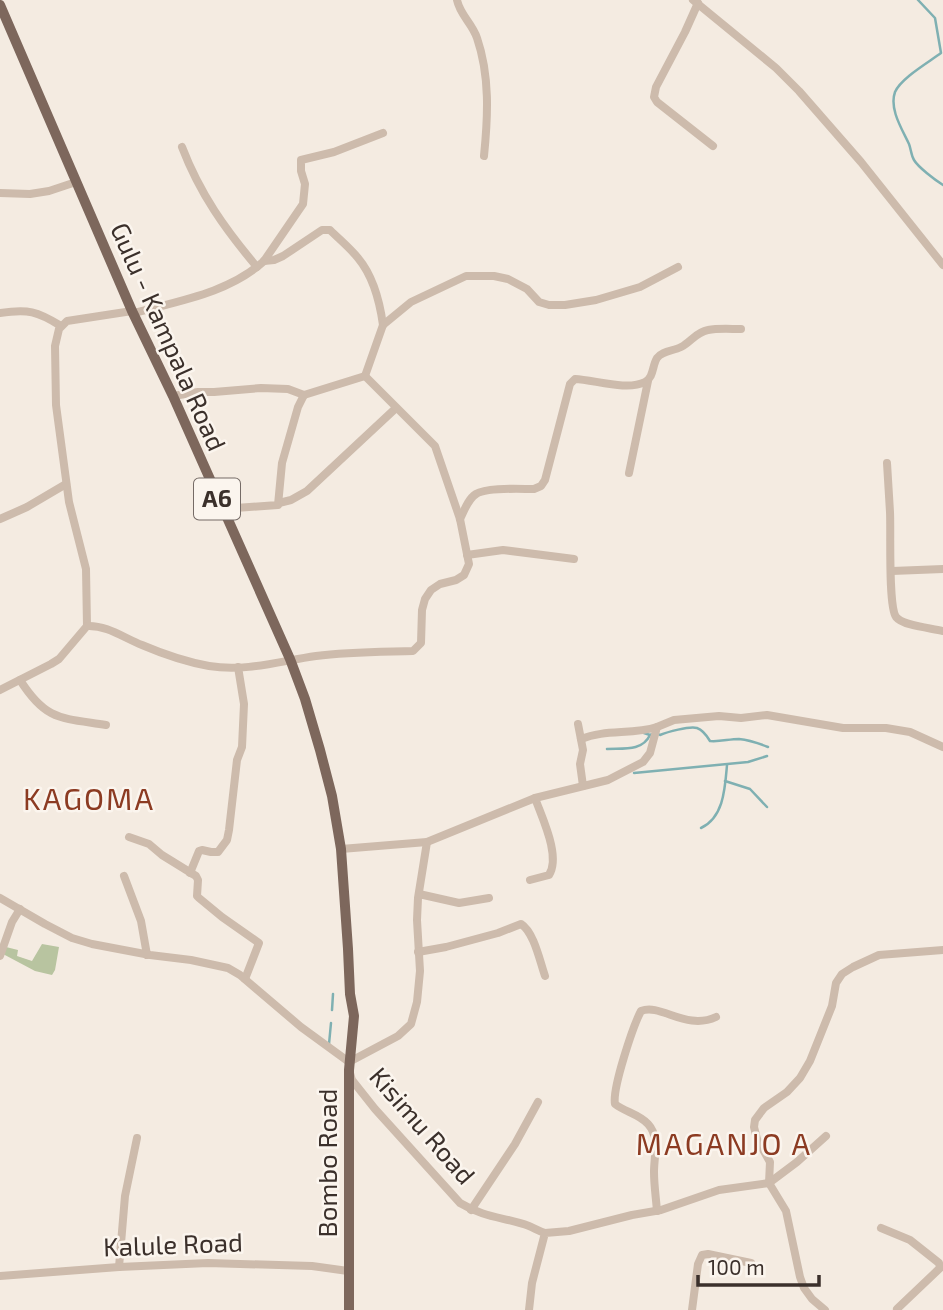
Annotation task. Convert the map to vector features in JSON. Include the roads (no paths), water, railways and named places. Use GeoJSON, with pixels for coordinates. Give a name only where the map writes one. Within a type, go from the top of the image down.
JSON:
{"type":"FeatureCollection","features":[{"type":"Feature","properties":{"kind":"main road","name":"Gulu - Kampala Road"},"geometry":{"type":"LineString","coordinates":[[0,5],[133,312],[290,659],[305,699],[332,796],[341,849],[349,994],[354,1016]]}},
{"type":"Feature","properties":{"kind":"main road","name":"Bombo Road"},"geometry":{"type":"LineString","coordinates":[[349,1310],[349,1066],[354,1016]]}},
{"type":"Feature","properties":{"kind":"street"},"geometry":{"type":"LineString","coordinates":[[457,0],[460,13],[473,28],[486,74],[488,117],[485,156]]}},
{"type":"Feature","properties":{"kind":"street"},"geometry":{"type":"LineString","coordinates":[[713,146],[654,97],[656,87],[685,32],[695,2],[799,90],[861,162],[943,265]]}},
{"type":"Feature","properties":{"kind":"street"},"geometry":{"type":"LineString","coordinates":[[261,264],[303,204],[305,184],[301,160],[334,152],[383,132]]}},
{"type":"Feature","properties":{"kind":"street"},"geometry":{"type":"LineString","coordinates":[[181,147],[203,194],[234,240],[261,264]]}},
{"type":"Feature","properties":{"kind":"street"},"geometry":{"type":"LineString","coordinates":[[0,193],[30,194],[76,182]]}},
{"type":"Feature","properties":{"kind":"street"},"geometry":{"type":"LineString","coordinates":[[0,690],[59,659],[87,626],[86,569],[66,484],[56,405],[55,346],[61,326],[66,321],[133,312],[211,292],[261,264],[275,260],[322,230],[328,229],[359,258],[380,307],[383,325],[365,376]]}},
{"type":"Feature","properties":{"kind":"street"},"geometry":{"type":"LineString","coordinates":[[383,325],[411,302],[466,276],[508,279],[527,289],[539,302],[565,305],[640,288],[678,267]]}},
{"type":"Feature","properties":{"kind":"street"},"geometry":{"type":"LineString","coordinates":[[0,313],[35,312],[61,326]]}},
{"type":"Feature","properties":{"kind":"street"},"geometry":{"type":"LineString","coordinates":[[629,473],[648,381],[656,359],[661,354],[680,348],[699,333],[708,330],[741,329]]}},
{"type":"Feature","properties":{"kind":"street"},"geometry":{"type":"LineString","coordinates":[[173,397],[198,392],[261,388],[288,389],[303,395],[365,376]]}},
{"type":"Feature","properties":{"kind":"street"},"geometry":{"type":"LineString","coordinates":[[87,626],[100,627],[190,662],[211,666],[268,665],[324,655],[413,651],[418,648],[422,643],[422,610],[425,599],[439,584],[464,576],[469,564],[460,519],[435,446],[365,376]]}},
{"type":"Feature","properties":{"kind":"street"},"geometry":{"type":"LineString","coordinates":[[460,519],[474,495],[484,491],[534,489],[541,486],[545,480],[570,384],[575,379],[627,385],[648,381]]}},
{"type":"Feature","properties":{"kind":"street"},"geometry":{"type":"LineString","coordinates":[[279,503],[282,463],[303,395]]}},
{"type":"Feature","properties":{"kind":"street"},"geometry":{"type":"LineString","coordinates":[[222,509],[275,506],[307,491],[396,408]]}},
{"type":"Feature","properties":{"kind":"street"},"geometry":{"type":"LineString","coordinates":[[887,463],[894,612],[903,622],[943,631]]}},
{"type":"Feature","properties":{"kind":"street"},"geometry":{"type":"LineString","coordinates":[[0,519],[66,484]]}},
{"type":"Feature","properties":{"kind":"street"},"geometry":{"type":"LineString","coordinates":[[467,555],[503,550],[575,559]]}},
{"type":"Feature","properties":{"kind":"street"},"geometry":{"type":"LineString","coordinates":[[892,571],[943,569]]}},
{"type":"Feature","properties":{"kind":"street"},"geometry":{"type":"LineString","coordinates":[[190,873],[199,851],[218,852],[227,840],[237,760],[242,747],[244,704],[238,667]]}},
{"type":"Feature","properties":{"kind":"street"},"geometry":{"type":"LineString","coordinates":[[20,680],[39,705],[51,714],[106,725]]}},
{"type":"Feature","properties":{"kind":"street"},"geometry":{"type":"LineString","coordinates":[[581,739],[591,735],[646,730],[674,720],[766,715],[843,728],[898,730],[943,747]]}},
{"type":"Feature","properties":{"kind":"street"},"geometry":{"type":"LineString","coordinates":[[578,724],[583,750],[580,764],[583,786]]}},
{"type":"Feature","properties":{"kind":"street"},"geometry":{"type":"LineString","coordinates":[[341,849],[427,842],[535,798],[608,780],[643,762],[650,753],[657,727]]}},
{"type":"Feature","properties":{"kind":"street"},"geometry":{"type":"LineString","coordinates":[[530,880],[549,875],[554,864],[548,834],[535,798]]}},
{"type":"Feature","properties":{"kind":"street"},"geometry":{"type":"LineString","coordinates":[[129,837],[149,844],[196,876],[197,896],[259,943],[245,978]]}},
{"type":"Feature","properties":{"kind":"street"},"geometry":{"type":"LineString","coordinates":[[0,898],[72,938],[147,955],[228,968],[245,978],[349,1066],[398,1036],[411,1024],[417,1002],[420,971],[417,920],[427,842]]}},
{"type":"Feature","properties":{"kind":"street"},"geometry":{"type":"LineString","coordinates":[[124,876],[141,921],[147,955]]}},
{"type":"Feature","properties":{"kind":"street"},"geometry":{"type":"LineString","coordinates":[[419,894],[459,903],[489,898]]}},
{"type":"Feature","properties":{"kind":"street"},"geometry":{"type":"LineString","coordinates":[[0,956],[12,922],[20,909]]}},
{"type":"Feature","properties":{"kind":"street"},"geometry":{"type":"LineString","coordinates":[[418,952],[446,947],[522,924],[530,934],[545,976]]}},
{"type":"Feature","properties":{"kind":"street"},"geometry":{"type":"LineString","coordinates":[[825,1310],[804,1288],[786,1211],[769,1183],[770,1162],[757,1139],[755,1120],[764,1108],[787,1092],[800,1078],[810,1061],[832,1006],[836,983],[848,970],[879,955],[943,950]]}},
{"type":"Feature","properties":{"kind":"street"},"geometry":{"type":"LineString","coordinates":[[657,1211],[654,1172],[656,1146],[653,1133],[642,1119],[615,1104],[616,1085],[641,1011],[655,1010],[695,1021],[716,1017]]}},
{"type":"Feature","properties":{"kind":"street","name":"Kisimu Road"},"geometry":{"type":"LineString","coordinates":[[349,1066],[352,1080],[374,1109],[452,1196],[471,1210],[545,1233]]}},
{"type":"Feature","properties":{"kind":"street"},"geometry":{"type":"LineString","coordinates":[[471,1210],[515,1144],[538,1102]]}},
{"type":"Feature","properties":{"kind":"street"},"geometry":{"type":"LineString","coordinates":[[528,1310],[545,1233],[569,1231],[657,1211],[719,1190],[769,1183],[826,1136]]}},
{"type":"Feature","properties":{"kind":"street"},"geometry":{"type":"LineString","coordinates":[[119,1267],[125,1196],[138,1138]]}},
{"type":"Feature","properties":{"kind":"street"},"geometry":{"type":"LineString","coordinates":[[881,1228],[909,1240],[939,1263],[940,1268],[898,1310]]}},
{"type":"Feature","properties":{"kind":"street"},"geometry":{"type":"LineString","coordinates":[[692,1310],[698,1264],[702,1255],[751,1263]]}},
{"type":"Feature","properties":{"kind":"street","name":"Kalule Road"},"geometry":{"type":"LineString","coordinates":[[0,1276],[119,1267],[245,1264],[348,1270]]}},
{"type":"Feature","properties":{"kind":"waterway"},"geometry":{"type":"LineString","coordinates":[[918,0],[935,18],[941,53],[903,81],[895,92],[894,105],[914,160],[943,185]]}},
{"type":"Feature","properties":{"kind":"waterway"},"geometry":{"type":"LineString","coordinates":[[644,733],[660,735],[697,728],[710,741],[739,739],[768,747]]}},
{"type":"Feature","properties":{"kind":"waterway"},"geometry":{"type":"LineString","coordinates":[[607,749],[637,747],[650,735]]}},
{"type":"Feature","properties":{"kind":"waterway"},"geometry":{"type":"LineString","coordinates":[[634,773],[748,762],[767,756]]}},
{"type":"Feature","properties":{"kind":"waterway"},"geometry":{"type":"LineString","coordinates":[[701,828],[709,823],[719,809],[727,765]]}},
{"type":"Feature","properties":{"kind":"waterway"},"geometry":{"type":"LineString","coordinates":[[725,781],[750,789],[767,807]]}},
{"type":"Feature","properties":{"kind":"waterway"},"geometry":{"type":"LineString","coordinates":[[332,1010],[333,994]]}},
{"type":"Feature","properties":{"kind":"waterway"},"geometry":{"type":"LineString","coordinates":[[329,1044],[331,1023]]}},
{"type":"Feature","properties":{"kind":"district","name":"KAGOMA"},"geometry":{"type":"Point","coordinates":[89,800]}},
{"type":"Feature","properties":{"kind":"district","name":"MAGANJO A"},"geometry":{"type":"Point","coordinates":[724,1145]}}]}
